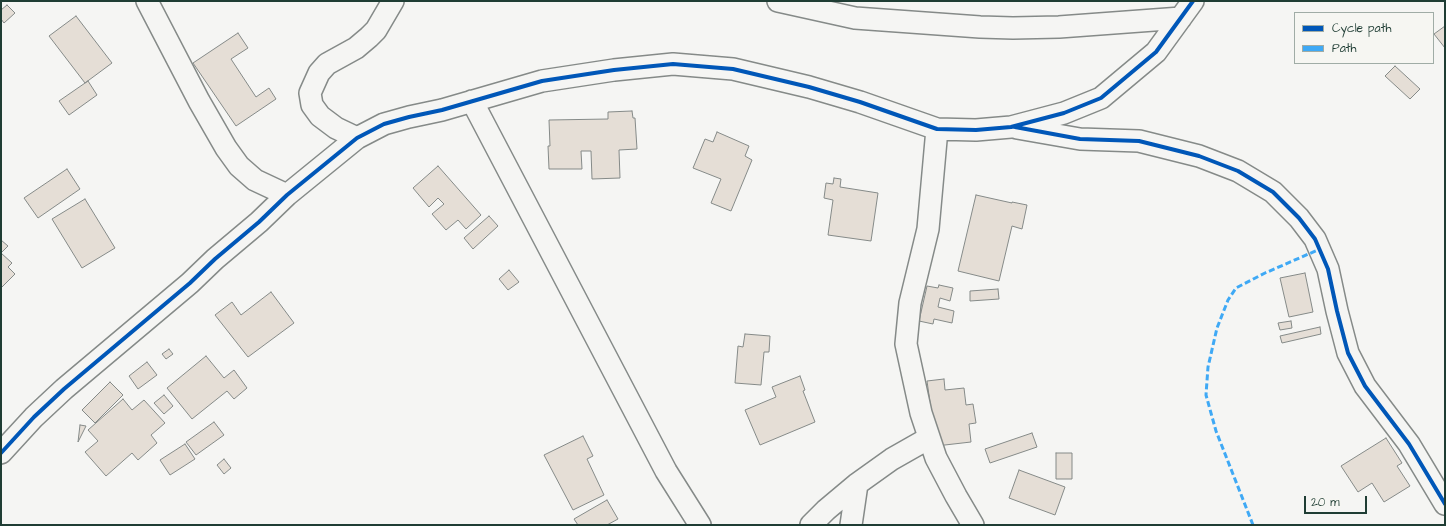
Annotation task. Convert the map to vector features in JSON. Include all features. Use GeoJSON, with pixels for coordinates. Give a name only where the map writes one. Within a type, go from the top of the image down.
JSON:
{"type":"FeatureCollection","features":[{"type":"Feature","properties":{"kind":"street"},"geometry":{"type":"LineString","coordinates":[[147,1],[198,101],[226,148],[239,166],[255,180],[287,195]]}},
{"type":"Feature","properties":{"kind":"street"},"geometry":{"type":"LineString","coordinates":[[357,138],[336,128],[320,116],[312,105],[310,93],[316,78],[327,64],[339,56],[356,48],[376,30],[393,1]]}},
{"type":"Feature","properties":{"kind":"street"},"geometry":{"type":"LineString","coordinates":[[778,1],[856,18],[980,27],[1059,27],[1181,18]]}},
{"type":"Feature","properties":{"kind":"street"},"geometry":{"type":"LineString","coordinates":[[1,453],[34,417],[64,389],[190,283],[287,195],[357,138],[384,124],[442,110],[542,82],[614,70],[672,64],[733,69],[809,87],[860,102],[937,129],[976,130],[1011,127],[1064,113],[1101,98],[1156,52],[1193,1]]}},
{"type":"Feature","properties":{"kind":"street"},"geometry":{"type":"LineString","coordinates":[[472,101],[666,471],[700,525]]}},
{"type":"Feature","properties":{"kind":"street"},"geometry":{"type":"LineString","coordinates":[[1011,127],[1080,139],[1139,141],[1199,156],[1238,171],[1273,192],[1299,218],[1315,239],[1328,269],[1348,353],[1365,386],[1410,444],[1445,504]]}},
{"type":"Feature","properties":{"kind":"street"},"geometry":{"type":"LineString","coordinates":[[937,129],[928,229],[910,303],[906,344],[917,398],[936,458],[973,525]]}},
{"type":"Feature","properties":{"kind":"street"},"geometry":{"type":"LineString","coordinates":[[811,525],[856,484],[892,459],[929,438]]}},
{"type":"Feature","properties":{"kind":"street"},"geometry":{"type":"LineString","coordinates":[[851,525],[856,484]]}},
{"type":"Feature","properties":{"kind":"building"},"geometry":{"type":"Polygon","coordinates":[[[7,5],[15,13],[4,23],[1,19],[1,10],[7,5]]]}},
{"type":"Feature","properties":{"kind":"building"},"geometry":{"type":"Polygon","coordinates":[[[76,16],[112,63],[85,83],[49,36],[76,16]]]}},
{"type":"Feature","properties":{"kind":"building"},"geometry":{"type":"Polygon","coordinates":[[[1445,26],[1445,48],[1434,34],[1445,26]]]}},
{"type":"Feature","properties":{"kind":"building"},"geometry":{"type":"Polygon","coordinates":[[[238,33],[248,48],[231,59],[256,97],[269,88],[276,99],[236,126],[193,63],[238,33]]]}},
{"type":"Feature","properties":{"kind":"building"},"geometry":{"type":"Polygon","coordinates":[[[1395,66],[1420,89],[1410,99],[1385,76],[1395,66]]]}},
{"type":"Feature","properties":{"kind":"building"},"geometry":{"type":"Polygon","coordinates":[[[88,81],[97,95],[69,115],[59,101],[88,81]]]}},
{"type":"Feature","properties":{"kind":"building"},"geometry":{"type":"Polygon","coordinates":[[[632,111],[633,118],[635,118],[637,149],[619,150],[620,178],[592,179],[591,151],[581,151],[582,169],[549,169],[549,120],[608,119],[608,112],[632,111]]]}},
{"type":"Feature","properties":{"kind":"building"},"geometry":{"type":"Polygon","coordinates":[[[717,132],[749,146],[745,156],[752,160],[731,211],[711,203],[721,179],[693,168],[705,139],[713,142],[717,132]]]}},
{"type":"Feature","properties":{"kind":"building"},"geometry":{"type":"Polygon","coordinates":[[[438,166],[481,215],[466,229],[458,220],[446,230],[432,214],[444,204],[438,198],[429,207],[413,188],[438,166]]]}},
{"type":"Feature","properties":{"kind":"building"},"geometry":{"type":"Polygon","coordinates":[[[67,169],[80,189],[38,218],[24,198],[67,169]]]}},
{"type":"Feature","properties":{"kind":"building"},"geometry":{"type":"Polygon","coordinates":[[[834,178],[841,179],[840,187],[878,193],[871,241],[828,235],[833,200],[824,198],[826,183],[833,184],[834,178]]]}},
{"type":"Feature","properties":{"kind":"building"},"geometry":{"type":"Polygon","coordinates":[[[976,195],[1027,205],[1022,229],[1012,226],[999,281],[958,271],[976,195]]]}},
{"type":"Feature","properties":{"kind":"building"},"geometry":{"type":"Polygon","coordinates":[[[85,199],[115,248],[82,268],[52,219],[85,199]]]}},
{"type":"Feature","properties":{"kind":"building"},"geometry":{"type":"Polygon","coordinates":[[[489,216],[498,226],[473,249],[464,238],[489,216]]]}},
{"type":"Feature","properties":{"kind":"building"},"geometry":{"type":"Polygon","coordinates":[[[1,240],[8,246],[1,253],[1,240]]]}},
{"type":"Feature","properties":{"kind":"building"},"geometry":{"type":"Polygon","coordinates":[[[1,253],[12,263],[8,267],[15,274],[1,288],[1,253]]]}},
{"type":"Feature","properties":{"kind":"building"},"geometry":{"type":"Polygon","coordinates":[[[509,270],[519,282],[508,290],[499,279],[509,270]]]}},
{"type":"Feature","properties":{"kind":"building"},"geometry":{"type":"Polygon","coordinates":[[[1305,273],[1313,312],[1289,317],[1280,278],[1305,273]]]}},
{"type":"Feature","properties":{"kind":"building"},"geometry":{"type":"Polygon","coordinates":[[[939,285],[953,288],[950,301],[940,298],[938,307],[954,311],[952,323],[934,319],[933,324],[919,321],[927,286],[938,288],[939,285]]]}},
{"type":"Feature","properties":{"kind":"building"},"geometry":{"type":"Polygon","coordinates":[[[998,289],[999,299],[970,301],[970,291],[998,289]]]}},
{"type":"Feature","properties":{"kind":"building"},"geometry":{"type":"Polygon","coordinates":[[[271,292],[294,323],[248,357],[215,315],[232,302],[241,315],[271,292]]]}},
{"type":"Feature","properties":{"kind":"building"},"geometry":{"type":"Polygon","coordinates":[[[1291,321],[1292,328],[1280,330],[1278,323],[1291,321]]]}},
{"type":"Feature","properties":{"kind":"building"},"geometry":{"type":"Polygon","coordinates":[[[1320,327],[1321,334],[1282,343],[1280,336],[1320,327]]]}},
{"type":"Feature","properties":{"kind":"building"},"geometry":{"type":"Polygon","coordinates":[[[745,334],[770,336],[769,352],[764,352],[761,385],[735,383],[738,346],[743,347],[745,334]]]}},
{"type":"Feature","properties":{"kind":"building"},"geometry":{"type":"Polygon","coordinates":[[[169,349],[173,354],[166,359],[162,354],[169,349]]]}},
{"type":"Feature","properties":{"kind":"building"},"geometry":{"type":"Polygon","coordinates":[[[206,356],[224,378],[234,370],[247,388],[234,399],[227,391],[192,419],[167,388],[206,356]]]}},
{"type":"Feature","properties":{"kind":"building"},"geometry":{"type":"Polygon","coordinates":[[[147,362],[157,375],[138,389],[129,376],[147,362]]]}},
{"type":"Feature","properties":{"kind":"building"},"geometry":{"type":"Polygon","coordinates":[[[800,376],[805,390],[803,391],[815,422],[760,445],[745,410],[776,397],[772,387],[800,376]]]}},
{"type":"Feature","properties":{"kind":"building"},"geometry":{"type":"Polygon","coordinates":[[[944,379],[945,390],[964,388],[966,405],[973,404],[976,423],[969,424],[971,442],[936,446],[927,381],[944,379]]]}},
{"type":"Feature","properties":{"kind":"building"},"geometry":{"type":"Polygon","coordinates":[[[110,382],[123,395],[95,423],[82,410],[110,382]]]}},
{"type":"Feature","properties":{"kind":"building"},"geometry":{"type":"Polygon","coordinates":[[[164,395],[173,406],[164,414],[154,403],[164,395]]]}},
{"type":"Feature","properties":{"kind":"building"},"geometry":{"type":"Polygon","coordinates":[[[123,399],[132,410],[144,400],[165,423],[151,435],[157,443],[138,460],[132,453],[106,476],[85,452],[98,441],[88,430],[123,399]]]}},
{"type":"Feature","properties":{"kind":"building"},"geometry":{"type":"Polygon","coordinates":[[[214,422],[224,435],[196,455],[186,442],[214,422]]]}},
{"type":"Feature","properties":{"kind":"building"},"geometry":{"type":"Polygon","coordinates":[[[80,425],[86,426],[78,442],[80,425]]]}},
{"type":"Feature","properties":{"kind":"building"},"geometry":{"type":"Polygon","coordinates":[[[1032,433],[1037,447],[990,463],[985,449],[1032,433]]]}},
{"type":"Feature","properties":{"kind":"building"},"geometry":{"type":"Polygon","coordinates":[[[583,436],[593,456],[587,459],[604,495],[573,510],[544,455],[583,436]]]}},
{"type":"Feature","properties":{"kind":"building"},"geometry":{"type":"Polygon","coordinates":[[[1386,438],[1402,463],[1397,466],[1410,486],[1384,502],[1372,483],[1358,492],[1341,466],[1386,438]]]}},
{"type":"Feature","properties":{"kind":"building"},"geometry":{"type":"Polygon","coordinates":[[[185,444],[195,459],[170,475],[160,460],[185,444]]]}},
{"type":"Feature","properties":{"kind":"building"},"geometry":{"type":"Polygon","coordinates":[[[1056,453],[1072,453],[1072,479],[1056,479],[1056,453]]]}},
{"type":"Feature","properties":{"kind":"building"},"geometry":{"type":"Polygon","coordinates":[[[224,459],[231,468],[224,474],[217,465],[224,459]]]}},
{"type":"Feature","properties":{"kind":"building"},"geometry":{"type":"Polygon","coordinates":[[[1019,470],[1065,487],[1055,515],[1009,498],[1019,470]]]}},
{"type":"Feature","properties":{"kind":"building"},"geometry":{"type":"Polygon","coordinates":[[[607,500],[618,519],[607,525],[578,525],[574,519],[607,500]]]}},
{"type":"Feature","properties":{"kind":"marked path"},"geometry":{"type":"LineString","coordinates":[[1253,525],[1216,431],[1206,395],[1208,367],[1217,328],[1228,300],[1236,288],[1265,273],[1320,249]]}},
{"type":"Feature","properties":{"kind":"cycle path"},"geometry":{"type":"LineString","coordinates":[[1,453],[34,417],[64,389],[190,283],[287,195],[357,138],[384,124],[442,110],[542,81],[614,70],[673,64],[733,69],[809,87],[860,102],[937,129],[976,130],[1011,127],[1064,113],[1101,98],[1156,52],[1193,1]]}},
{"type":"Feature","properties":{"kind":"cycle path"},"geometry":{"type":"LineString","coordinates":[[1015,127],[1080,139],[1139,141],[1199,156],[1238,171],[1273,192],[1299,218],[1315,239],[1328,269],[1348,353],[1365,386],[1409,444],[1445,504]]}}]}
